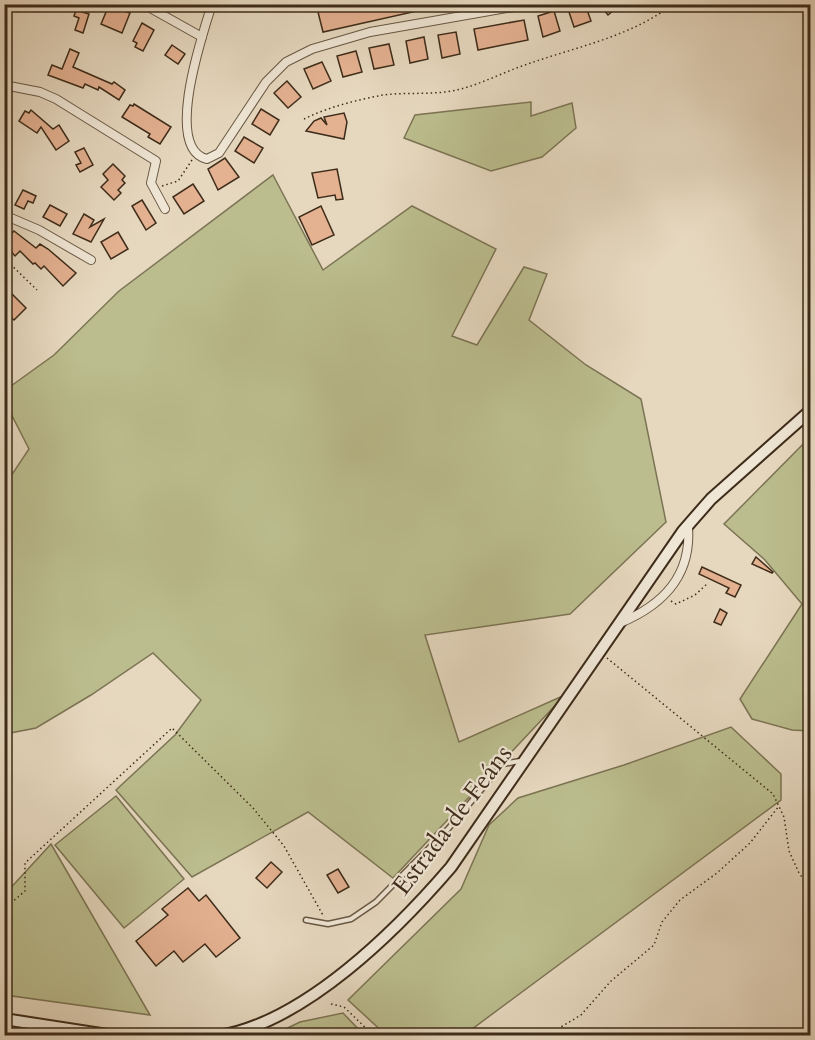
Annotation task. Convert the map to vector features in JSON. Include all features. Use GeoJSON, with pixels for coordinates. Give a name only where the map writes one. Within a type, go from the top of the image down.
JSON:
{"type":"FeatureCollection","features":[{"type":"Feature","properties":{"kind":"street"},"geometry":{"type":"LineString","coordinates":[[143,4],[202,37]]}},
{"type":"Feature","properties":{"kind":"street"},"geometry":{"type":"LineString","coordinates":[[212,4],[189,91],[187,123],[188,141],[196,154],[207,159],[219,153],[266,82],[286,62],[312,49],[370,32],[530,4]]}},
{"type":"Feature","properties":{"kind":"street"},"geometry":{"type":"LineString","coordinates":[[4,86],[40,92],[56,99],[156,161],[151,183],[165,209]]}},
{"type":"Feature","properties":{"kind":"street"},"geometry":{"type":"LineString","coordinates":[[4,215],[39,230],[91,260]]}},
{"type":"Feature","properties":{"kind":"street","name":"Estrada de Feáns"},"geometry":{"type":"LineString","coordinates":[[219,1035],[254,1025],[290,1009],[322,987],[394,929],[427,896],[451,867],[688,526],[711,499],[810,411]]}},
{"type":"Feature","properties":{"kind":"street","name":"Estrada de Feáns"},"geometry":{"type":"LineString","coordinates":[[619,624],[639,615],[665,598],[681,569],[687,544],[688,526]]}},
{"type":"Feature","properties":{"kind":"street"},"geometry":{"type":"LineString","coordinates":[[4,1019],[114,1035]]}},
{"type":"Feature","properties":{"kind":"lane"},"geometry":{"type":"LineString","coordinates":[[306,920],[328,924],[351,919],[376,902],[448,829],[503,764],[524,761]]}},
{"type":"Feature","properties":{"kind":"path"},"geometry":{"type":"LineString","coordinates":[[304,119],[330,109],[384,95],[450,91],[474,85],[525,65],[634,29],[657,17],[673,4]]}},
{"type":"Feature","properties":{"kind":"path"},"geometry":{"type":"LineString","coordinates":[[153,186],[167,186],[178,181],[196,154]]}},
{"type":"Feature","properties":{"kind":"path"},"geometry":{"type":"LineString","coordinates":[[4,258],[37,290]]}},
{"type":"Feature","properties":{"kind":"path"},"geometry":{"type":"LineString","coordinates":[[665,598],[676,604],[684,602],[707,584]]}},
{"type":"Feature","properties":{"kind":"path"},"geometry":{"type":"LineString","coordinates":[[599,652],[773,794],[784,817],[789,851],[799,873],[810,888]]}},
{"type":"Feature","properties":{"kind":"path"},"geometry":{"type":"LineString","coordinates":[[4,909],[25,891],[25,863],[172,728],[254,808],[284,846],[328,924]]}},
{"type":"Feature","properties":{"kind":"path"},"geometry":{"type":"LineString","coordinates":[[546,1035],[581,1015],[611,981],[654,945],[662,922],[680,900],[717,873],[750,843],[779,806]]}},
{"type":"Feature","properties":{"kind":"path"},"geometry":{"type":"LineString","coordinates":[[331,1004],[344,1007],[374,1035]]}},
{"type":"Feature","properties":{"kind":"green space"},"geometry":{"type":"Polygon","coordinates":[[[531,102],[531,116],[572,103],[576,128],[542,157],[491,171],[404,138],[415,115],[531,102]]]}},
{"type":"Feature","properties":{"kind":"green space"},"geometry":{"type":"Polygon","coordinates":[[[273,175],[323,270],[412,206],[496,249],[452,336],[477,345],[524,267],[547,274],[529,320],[586,365],[641,399],[666,522],[570,614],[425,635],[459,742],[565,695],[393,878],[308,812],[192,877],[116,790],[175,735],[201,700],[153,653],[91,695],[36,728],[5,734],[5,485],[29,449],[5,402],[4,391],[54,355],[119,291],[273,175]]]}},
{"type":"Feature","properties":{"kind":"green space"},"geometry":{"type":"Polygon","coordinates":[[[810,437],[810,731],[792,730],[752,719],[740,699],[802,604],[765,560],[724,524],[810,437]]]}},
{"type":"Feature","properties":{"kind":"green space"},"geometry":{"type":"Polygon","coordinates":[[[731,727],[781,774],[781,800],[464,1035],[386,1035],[348,1000],[461,889],[489,825],[518,798],[624,765],[731,727]]]}},
{"type":"Feature","properties":{"kind":"green space"},"geometry":{"type":"Polygon","coordinates":[[[116,796],[184,879],[124,928],[55,845],[116,796]]]}},
{"type":"Feature","properties":{"kind":"green space"},"geometry":{"type":"Polygon","coordinates":[[[51,844],[150,1015],[5,995],[5,894],[51,844]]]}},
{"type":"Feature","properties":{"kind":"green space"},"geometry":{"type":"Polygon","coordinates":[[[343,1013],[364,1035],[273,1035],[300,1022],[343,1013]]]}},
{"type":"Feature","properties":{"kind":"building"},"geometry":{"type":"Polygon","coordinates":[[[331,4],[435,4],[435,7],[323,32],[317,8],[331,4]]]}},
{"type":"Feature","properties":{"kind":"building"},"geometry":{"type":"Polygon","coordinates":[[[585,4],[591,21],[574,27],[567,6],[585,4]]]}},
{"type":"Feature","properties":{"kind":"building"},"geometry":{"type":"Polygon","coordinates":[[[599,4],[621,4],[608,15],[599,4]]]}},
{"type":"Feature","properties":{"kind":"building"},"geometry":{"type":"Polygon","coordinates":[[[109,5],[130,13],[122,33],[101,24],[109,5]]]}},
{"type":"Feature","properties":{"kind":"building"},"geometry":{"type":"Polygon","coordinates":[[[76,10],[89,14],[83,33],[75,30],[79,18],[74,16],[76,10]]]}},
{"type":"Feature","properties":{"kind":"building"},"geometry":{"type":"Polygon","coordinates":[[[554,11],[560,31],[543,37],[538,16],[554,11]]]}},
{"type":"Feature","properties":{"kind":"building"},"geometry":{"type":"Polygon","coordinates":[[[524,20],[528,40],[478,50],[474,29],[524,20]]]}},
{"type":"Feature","properties":{"kind":"building"},"geometry":{"type":"Polygon","coordinates":[[[142,23],[154,30],[143,51],[135,47],[137,43],[133,41],[142,23]]]}},
{"type":"Feature","properties":{"kind":"building"},"geometry":{"type":"Polygon","coordinates":[[[456,32],[460,54],[442,58],[438,35],[456,32]]]}},
{"type":"Feature","properties":{"kind":"building"},"geometry":{"type":"Polygon","coordinates":[[[424,37],[428,59],[410,63],[406,41],[424,37]]]}},
{"type":"Feature","properties":{"kind":"building"},"geometry":{"type":"Polygon","coordinates":[[[389,44],[394,65],[374,69],[369,48],[389,44]]]}},
{"type":"Feature","properties":{"kind":"building"},"geometry":{"type":"Polygon","coordinates":[[[172,45],[185,54],[178,64],[165,55],[172,45]]]}},
{"type":"Feature","properties":{"kind":"building"},"geometry":{"type":"Polygon","coordinates":[[[70,49],[79,53],[73,67],[112,84],[114,82],[125,90],[119,100],[99,87],[98,90],[85,84],[83,88],[48,75],[52,65],[62,69],[70,49]]]}},
{"type":"Feature","properties":{"kind":"building"},"geometry":{"type":"Polygon","coordinates":[[[356,51],[362,72],[343,77],[337,56],[356,51]]]}},
{"type":"Feature","properties":{"kind":"building"},"geometry":{"type":"Polygon","coordinates":[[[322,62],[331,81],[313,89],[304,69],[322,62]]]}},
{"type":"Feature","properties":{"kind":"building"},"geometry":{"type":"Polygon","coordinates":[[[287,81],[301,97],[288,108],[274,93],[287,81]]]}},
{"type":"Feature","properties":{"kind":"building"},"geometry":{"type":"Polygon","coordinates":[[[134,104],[171,127],[160,144],[148,137],[150,134],[122,117],[130,105],[134,104]]]}},
{"type":"Feature","properties":{"kind":"building"},"geometry":{"type":"Polygon","coordinates":[[[261,109],[279,120],[270,135],[252,124],[261,109]]]}},
{"type":"Feature","properties":{"kind":"building"},"geometry":{"type":"Polygon","coordinates":[[[31,110],[53,129],[59,125],[69,141],[56,150],[41,127],[37,133],[19,121],[25,111],[29,113],[31,110]]]}},
{"type":"Feature","properties":{"kind":"building"},"geometry":{"type":"Polygon","coordinates":[[[344,113],[347,122],[344,139],[306,131],[314,121],[321,118],[327,125],[324,117],[344,113]]]}},
{"type":"Feature","properties":{"kind":"building"},"geometry":{"type":"Polygon","coordinates":[[[244,137],[263,148],[254,163],[235,151],[244,137]]]}},
{"type":"Feature","properties":{"kind":"building"},"geometry":{"type":"Polygon","coordinates":[[[84,148],[93,165],[80,172],[76,165],[81,163],[75,152],[84,148]]]}},
{"type":"Feature","properties":{"kind":"building"},"geometry":{"type":"Polygon","coordinates":[[[225,158],[239,177],[218,190],[208,169],[225,158]]]}},
{"type":"Feature","properties":{"kind":"building"},"geometry":{"type":"Polygon","coordinates":[[[113,164],[125,176],[122,180],[125,183],[118,190],[121,193],[114,200],[101,187],[108,180],[103,174],[113,164]]]}},
{"type":"Feature","properties":{"kind":"building"},"geometry":{"type":"Polygon","coordinates":[[[337,169],[343,199],[336,200],[335,195],[318,198],[312,173],[337,169]]]}},
{"type":"Feature","properties":{"kind":"building"},"geometry":{"type":"Polygon","coordinates":[[[193,184],[204,201],[184,214],[173,197],[193,184]]]}},
{"type":"Feature","properties":{"kind":"building"},"geometry":{"type":"Polygon","coordinates":[[[23,190],[36,196],[33,203],[28,201],[24,209],[15,205],[23,190]]]}},
{"type":"Feature","properties":{"kind":"building"},"geometry":{"type":"Polygon","coordinates":[[[142,200],[156,223],[146,230],[132,206],[142,200]]]}},
{"type":"Feature","properties":{"kind":"building"},"geometry":{"type":"Polygon","coordinates":[[[50,205],[67,214],[60,226],[43,217],[50,205]]]}},
{"type":"Feature","properties":{"kind":"building"},"geometry":{"type":"Polygon","coordinates":[[[321,206],[334,235],[312,245],[299,217],[321,206]]]}},
{"type":"Feature","properties":{"kind":"building"},"geometry":{"type":"Polygon","coordinates":[[[84,214],[94,220],[90,227],[104,219],[91,242],[73,234],[84,214]]]}},
{"type":"Feature","properties":{"kind":"building"},"geometry":{"type":"Polygon","coordinates":[[[14,231],[36,248],[40,244],[48,249],[76,273],[63,286],[44,266],[41,269],[35,263],[33,264],[20,251],[15,256],[9,249],[4,253],[4,241],[14,231]]]}},
{"type":"Feature","properties":{"kind":"building"},"geometry":{"type":"Polygon","coordinates":[[[118,232],[128,249],[111,259],[101,242],[118,232]]]}},
{"type":"Feature","properties":{"kind":"building"},"geometry":{"type":"Polygon","coordinates":[[[10,292],[26,308],[14,320],[4,311],[4,297],[10,292]]]}},
{"type":"Feature","properties":{"kind":"building"},"geometry":{"type":"Polygon","coordinates":[[[756,557],[773,572],[752,564],[756,557]]]}},
{"type":"Feature","properties":{"kind":"building"},"geometry":{"type":"Polygon","coordinates":[[[702,567],[741,585],[735,597],[726,593],[729,588],[699,574],[702,567]]]}},
{"type":"Feature","properties":{"kind":"building"},"geometry":{"type":"Polygon","coordinates":[[[720,609],[727,613],[721,625],[714,622],[720,609]]]}},
{"type":"Feature","properties":{"kind":"building"},"geometry":{"type":"Polygon","coordinates":[[[271,862],[282,872],[267,888],[256,878],[271,862]]]}},
{"type":"Feature","properties":{"kind":"building"},"geometry":{"type":"Polygon","coordinates":[[[338,869],[349,887],[338,893],[327,875],[338,869]]]}},
{"type":"Feature","properties":{"kind":"building"},"geometry":{"type":"Polygon","coordinates":[[[188,888],[199,901],[206,895],[240,938],[216,957],[205,944],[183,962],[174,951],[156,966],[136,941],[168,915],[162,909],[188,888]]]}}]}
